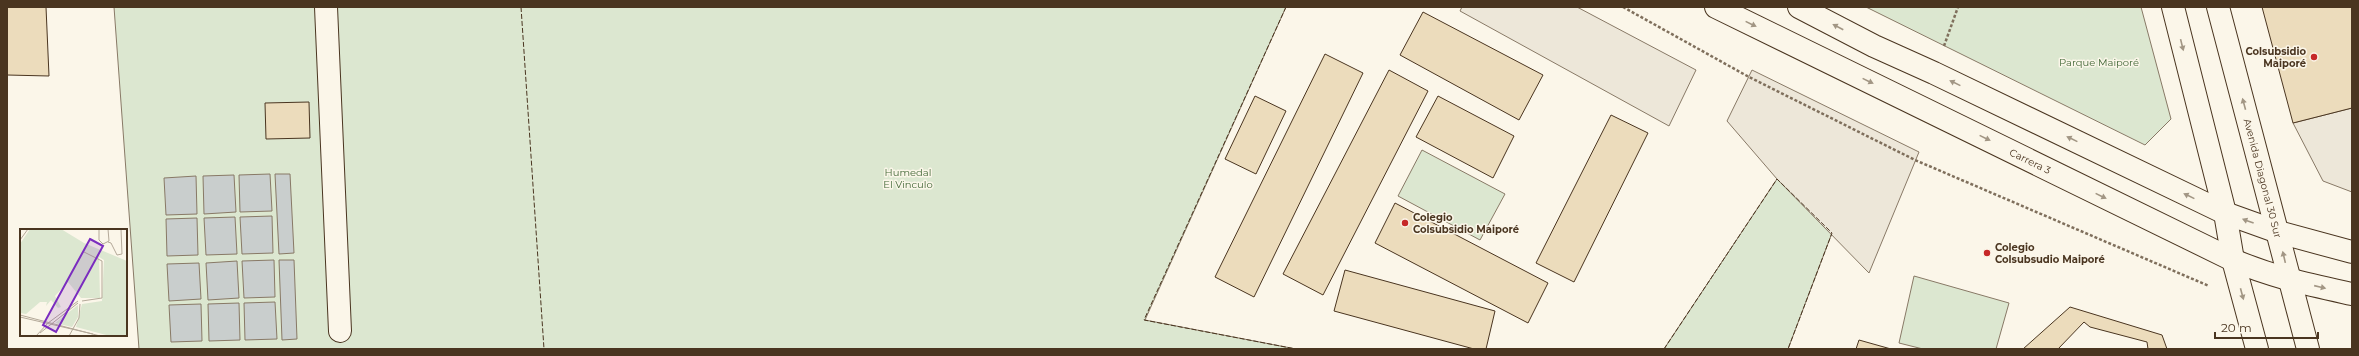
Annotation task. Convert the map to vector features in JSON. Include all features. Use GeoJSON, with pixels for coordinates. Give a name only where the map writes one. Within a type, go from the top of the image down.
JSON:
{"type":"FeatureCollection","features":[{"type":"Feature","properties":{"kind":"street"},"geometry":{"type":"LineString","coordinates":[[326,7],[340,331]]}},
{"type":"Feature","properties":{"kind":"street","name":"Carrera 3"},"geometry":{"type":"LineString","coordinates":[[1716,7],[2233,260],[2257,270],[2289,280],[2352,294]]}},
{"type":"Feature","properties":{"kind":"street"},"geometry":{"type":"LineString","coordinates":[[1799,7],[1874,46],[1934,73],[2225,213],[2278,232],[2352,252]]}},
{"type":"Feature","properties":{"kind":"street"},"geometry":{"type":"LineString","coordinates":[[2173,7],[2225,213],[2233,260],[2257,349]]}},
{"type":"Feature","properties":{"kind":"street","name":"Avenida Diagonal 30 Sur"},"geometry":{"type":"LineString","coordinates":[[2218,7],[2308,349]]}},
{"type":"Feature","properties":{"kind":"path"},"geometry":{"type":"LineString","coordinates":[[1623,7],[1749,77],[1916,160],[2215,289]]}},
{"type":"Feature","properties":{"kind":"path"},"geometry":{"type":"LineString","coordinates":[[1934,73],[1958,7]]}},
{"type":"Feature","properties":{"kind":"green space","name":"Humedal El Vinculo"},"geometry":{"type":"Polygon","coordinates":[[[114,7],[1286,7],[1145,320],[1296,349],[139,349],[114,7]]]}},
{"type":"Feature","properties":{"kind":"green space","name":"Parque Maiporé"},"geometry":{"type":"Polygon","coordinates":[[[1866,7],[2141,7],[2171,119],[2145,145],[1866,7]]]}},
{"type":"Feature","properties":{"kind":"green space"},"geometry":{"type":"Polygon","coordinates":[[[1422,150],[1505,194],[1480,240],[1398,196],[1422,150]]]}},
{"type":"Feature","properties":{"kind":"green space"},"geometry":{"type":"Polygon","coordinates":[[[1777,179],[1832,233],[1788,349],[1664,349],[1777,179]]]}},
{"type":"Feature","properties":{"kind":"green space"},"geometry":{"type":"Polygon","coordinates":[[[1914,276],[2009,303],[1996,349],[1923,349],[1899,343],[1914,276]]]}},
{"type":"Feature","properties":{"kind":"shaded area"},"geometry":{"type":"Polygon","coordinates":[[[1462,7],[1577,7],[1696,70],[1669,126],[1460,11],[1462,7]]]}},
{"type":"Feature","properties":{"kind":"shaded area"},"geometry":{"type":"Polygon","coordinates":[[[1752,70],[1919,152],[1869,273],[1777,179],[1727,121],[1752,70]]]}},
{"type":"Feature","properties":{"kind":"shaded area"},"geometry":{"type":"Polygon","coordinates":[[[2352,108],[2352,192],[2323,181],[2293,123],[2352,108]]]}},
{"type":"Feature","properties":{"kind":"shaded area"},"geometry":{"type":"Polygon","coordinates":[[[270,174],[272,211],[240,212],[239,175],[270,174]]]}},
{"type":"Feature","properties":{"kind":"shaded area"},"geometry":{"type":"Polygon","coordinates":[[[275,174],[290,174],[294,253],[279,254],[275,174]]]}},
{"type":"Feature","properties":{"kind":"shaded area"},"geometry":{"type":"Polygon","coordinates":[[[234,175],[236,212],[204,214],[203,176],[234,175]]]}},
{"type":"Feature","properties":{"kind":"shaded area"},"geometry":{"type":"Polygon","coordinates":[[[196,176],[197,214],[166,215],[164,178],[196,176]]]}},
{"type":"Feature","properties":{"kind":"shaded area"},"geometry":{"type":"Polygon","coordinates":[[[272,216],[273,253],[242,254],[240,217],[272,216]]]}},
{"type":"Feature","properties":{"kind":"shaded area"},"geometry":{"type":"Polygon","coordinates":[[[235,217],[237,254],[206,255],[204,218],[235,217]]]}},
{"type":"Feature","properties":{"kind":"shaded area"},"geometry":{"type":"Polygon","coordinates":[[[197,218],[198,255],[167,256],[166,219],[197,218]]]}},
{"type":"Feature","properties":{"kind":"shaded area"},"geometry":{"type":"Polygon","coordinates":[[[274,260],[275,297],[244,298],[242,261],[274,260]]]}},
{"type":"Feature","properties":{"kind":"shaded area"},"geometry":{"type":"Polygon","coordinates":[[[279,260],[294,260],[297,339],[282,340],[279,260]]]}},
{"type":"Feature","properties":{"kind":"shaded area"},"geometry":{"type":"Polygon","coordinates":[[[237,261],[239,298],[208,300],[206,263],[237,261]]]}},
{"type":"Feature","properties":{"kind":"shaded area"},"geometry":{"type":"Polygon","coordinates":[[[199,263],[201,299],[169,301],[167,264],[199,263]]]}},
{"type":"Feature","properties":{"kind":"shaded area"},"geometry":{"type":"Polygon","coordinates":[[[275,302],[277,339],[245,340],[244,303],[275,302]]]}},
{"type":"Feature","properties":{"kind":"shaded area"},"geometry":{"type":"Polygon","coordinates":[[[239,303],[240,340],[209,341],[208,304],[239,303]]]}},
{"type":"Feature","properties":{"kind":"shaded area"},"geometry":{"type":"Polygon","coordinates":[[[201,304],[202,341],[171,342],[169,305],[201,304]]]}},
{"type":"Feature","properties":{"kind":"building"},"geometry":{"type":"Polygon","coordinates":[[[7,7],[46,7],[49,76],[7,75],[7,7]]]}},
{"type":"Feature","properties":{"kind":"building","name":"Colsubsidio Maiporé"},"geometry":{"type":"Polygon","coordinates":[[[2262,7],[2352,7],[2352,108],[2293,123],[2262,7]]]}},
{"type":"Feature","properties":{"kind":"building"},"geometry":{"type":"Polygon","coordinates":[[[1423,12],[1543,75],[1519,120],[1400,55],[1423,12]]]}},
{"type":"Feature","properties":{"kind":"building"},"geometry":{"type":"Polygon","coordinates":[[[1325,54],[1363,73],[1254,297],[1215,277],[1325,54]]]}},
{"type":"Feature","properties":{"kind":"building"},"geometry":{"type":"Polygon","coordinates":[[[1389,70],[1428,91],[1323,295],[1283,274],[1389,70]]]}},
{"type":"Feature","properties":{"kind":"building"},"geometry":{"type":"Polygon","coordinates":[[[1255,96],[1286,111],[1256,174],[1225,159],[1255,96]]]}},
{"type":"Feature","properties":{"kind":"building"},"geometry":{"type":"Polygon","coordinates":[[[1438,96],[1514,136],[1493,178],[1416,137],[1438,96]]]}},
{"type":"Feature","properties":{"kind":"building"},"geometry":{"type":"Polygon","coordinates":[[[309,102],[310,138],[266,139],[265,103],[309,102]]]}},
{"type":"Feature","properties":{"kind":"building"},"geometry":{"type":"Polygon","coordinates":[[[1611,115],[1648,133],[1574,282],[1536,263],[1611,115]]]}},
{"type":"Feature","properties":{"kind":"building"},"geometry":{"type":"Polygon","coordinates":[[[1395,203],[1548,283],[1528,323],[1375,243],[1395,203]]]}},
{"type":"Feature","properties":{"kind":"building"},"geometry":{"type":"Polygon","coordinates":[[[1345,270],[1495,311],[1486,349],[1474,349],[1334,311],[1345,270]]]}},
{"type":"Feature","properties":{"kind":"building"},"geometry":{"type":"Polygon","coordinates":[[[2070,307],[2162,335],[2167,349],[2148,349],[2147,342],[2090,327],[2084,322],[2058,349],[2023,349],[2070,307]]]}},
{"type":"Feature","properties":{"kind":"building"},"geometry":{"type":"Polygon","coordinates":[[[1859,340],[1891,349],[1856,349],[1859,340]]]}},
{"type":"Feature","properties":{"kind":"fence"},"geometry":{"type":"LineString","coordinates":[[521,7],[544,349]]}},
{"type":"Feature","properties":{"kind":"fence"},"geometry":{"type":"LineString","coordinates":[[1286,7],[1144,320],[1296,349]]}},
{"type":"Feature","properties":{"kind":"fence"},"geometry":{"type":"LineString","coordinates":[[1664,349],[1777,179],[1832,233],[1788,349]]}},
{"type":"Feature","properties":{"kind":"place","name":"Colsubsidio Maiporé"},"geometry":{"type":"Point","coordinates":[2314,57]}},
{"type":"Feature","properties":{"kind":"place","name":"Colegio Colsubsidio Maiporé"},"geometry":{"type":"Point","coordinates":[1405,223]}},
{"type":"Feature","properties":{"kind":"place","name":"Colegio Colsubsudio Maiporé"},"geometry":{"type":"Point","coordinates":[1987,253]}}]}
